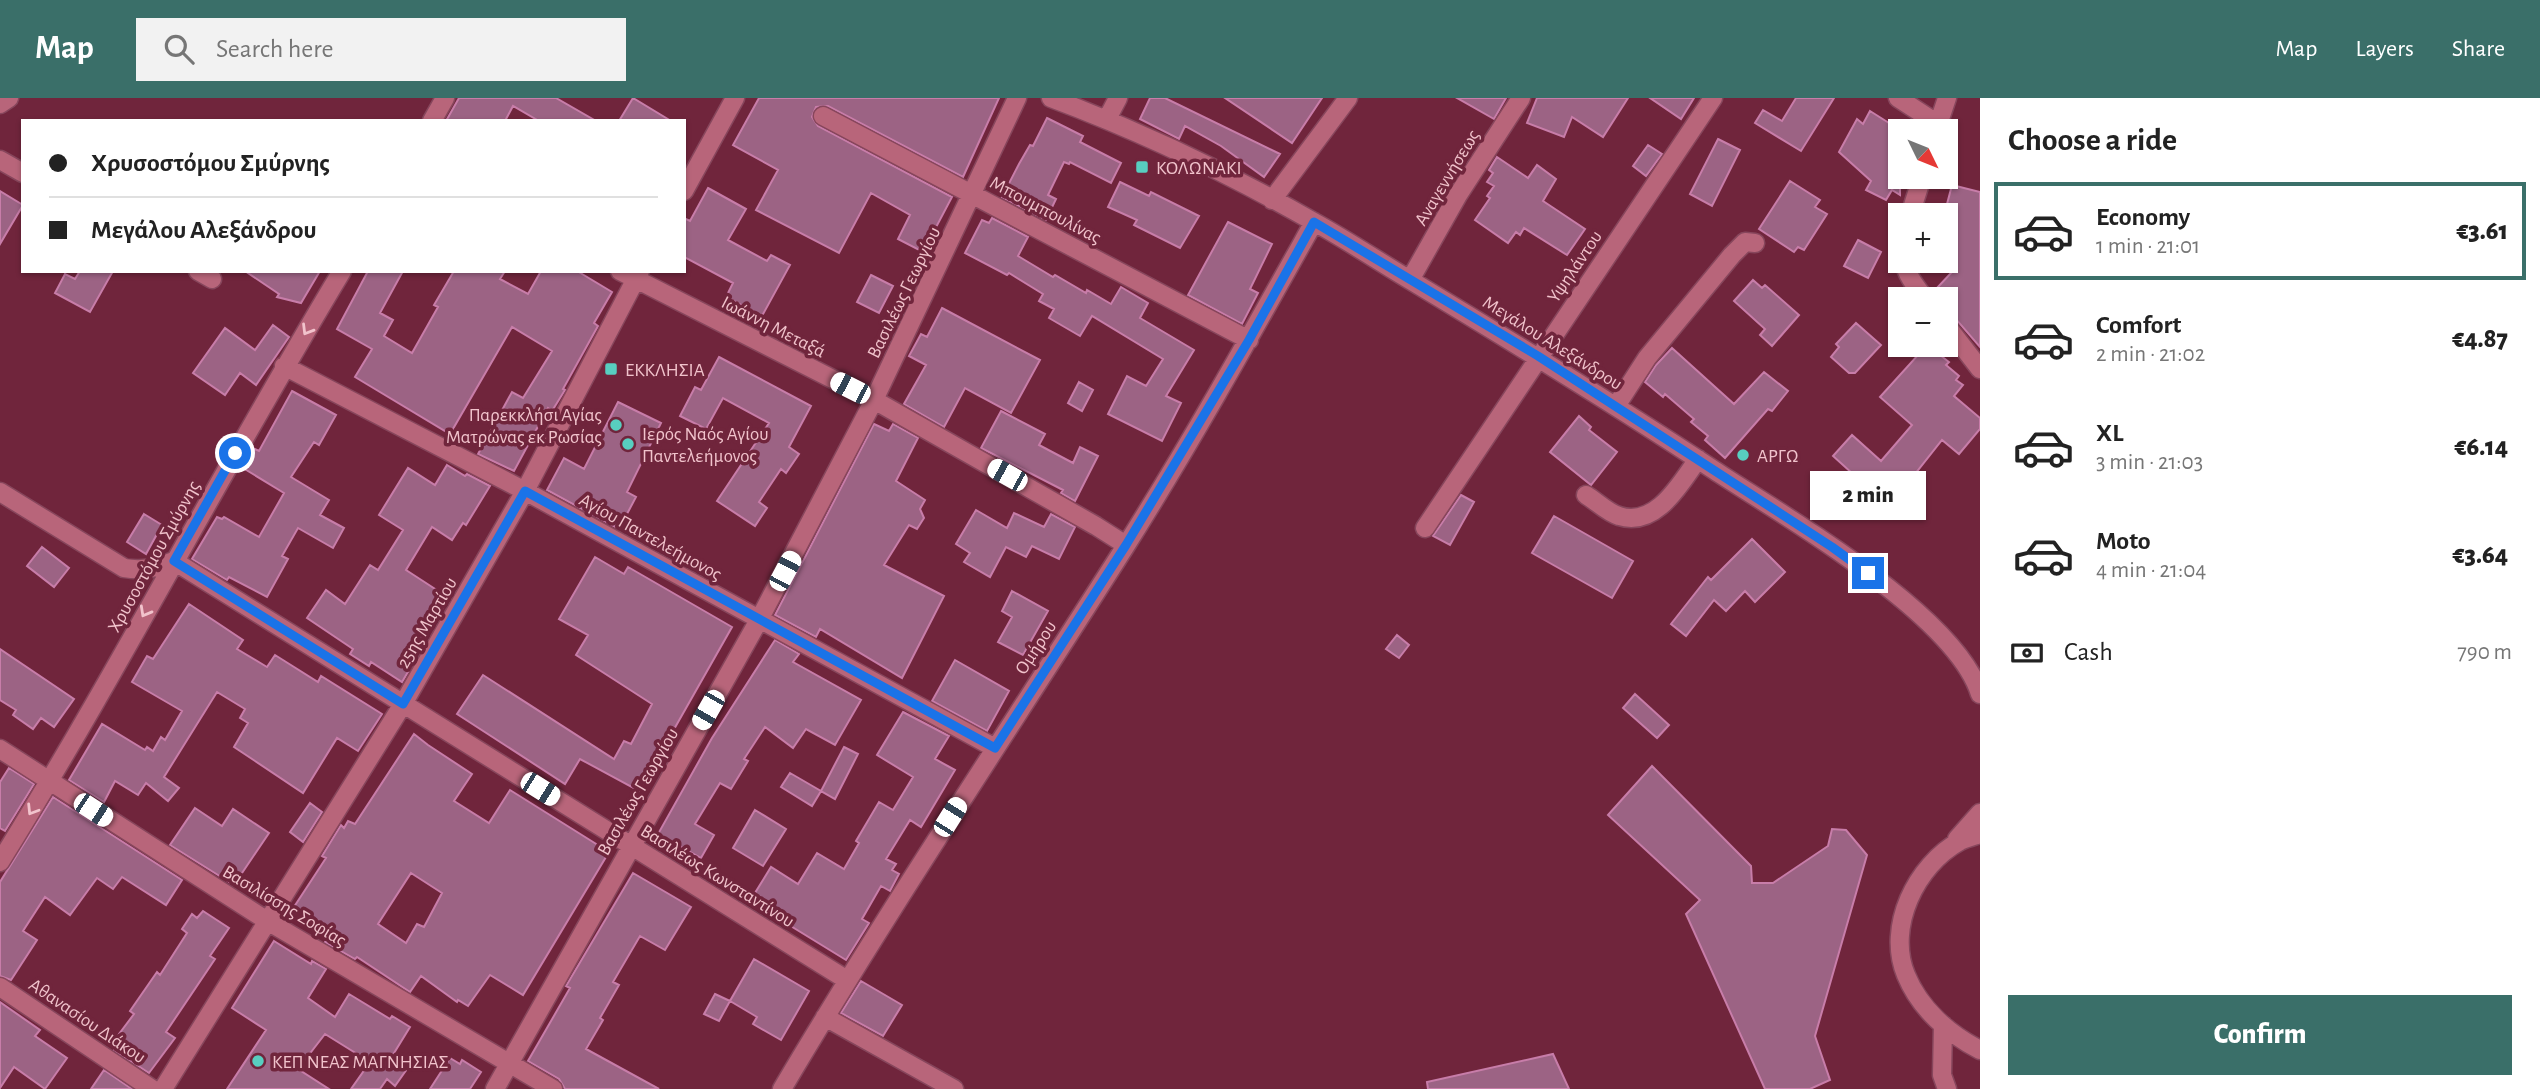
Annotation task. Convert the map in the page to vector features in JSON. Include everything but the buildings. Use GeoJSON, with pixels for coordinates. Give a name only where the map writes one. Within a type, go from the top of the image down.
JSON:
{"type":"FeatureCollection","features":[{"type":"Feature","properties":{"kind":"street"},"geometry":{"type":"LineString","coordinates":[[0,104],[9,98]]}},
{"type":"Feature","properties":{"kind":"street"},"geometry":{"type":"LineString","coordinates":[[433,119],[445,98]]}},
{"type":"Feature","properties":{"kind":"street"},"geometry":{"type":"LineString","coordinates":[[686,187],[735,98]]}},
{"type":"Feature","properties":{"kind":"street","name":"Βασιλέως Γεωργίου"},"geometry":{"type":"LineString","coordinates":[[495,1089],[759,620],[874,400],[1017,98]]}},
{"type":"Feature","properties":{"kind":"street","name":"Μεγάλου Αλεξάνδρου"},"geometry":{"type":"LineString","coordinates":[[1051,98],[1107,119],[1194,159],[1314,222],[1538,356],[1832,547],[1886,586],[1947,643],[1979,686]]}},
{"type":"Feature","properties":{"kind":"street"},"geometry":{"type":"LineString","coordinates":[[1107,119],[1118,98]]}},
{"type":"Feature","properties":{"kind":"street"},"geometry":{"type":"LineString","coordinates":[[1272,200],[1348,98]]}},
{"type":"Feature","properties":{"kind":"street","name":"Αναγεννήσεως"},"geometry":{"type":"LineString","coordinates":[[1410,280],[1458,195],[1521,98]]}},
{"type":"Feature","properties":{"kind":"street","name":"Υψηλάντου"},"geometry":{"type":"LineString","coordinates":[[1425,528],[1713,98]]}},
{"type":"Feature","properties":{"kind":"street"},"geometry":{"type":"LineString","coordinates":[[1898,98],[1925,119]]}},
{"type":"Feature","properties":{"kind":"street"},"geometry":{"type":"LineString","coordinates":[[1940,119],[1947,98]]}},
{"type":"Feature","properties":{"kind":"street","name":"Μπουμπουλίνας"},"geometry":{"type":"LineString","coordinates":[[823,116],[1249,340]]}},
{"type":"Feature","properties":{"kind":"street"},"geometry":{"type":"LineString","coordinates":[[0,160],[21,172]]}},
{"type":"Feature","properties":{"kind":"street","name":"Ομήρου"},"geometry":{"type":"LineString","coordinates":[[782,1089],[847,980],[1126,545],[1249,340],[1314,222]]}},
{"type":"Feature","properties":{"kind":"street"},"geometry":{"type":"LineString","coordinates":[[1616,406],[1647,358],[1732,255],[1745,242],[1755,243]]}},
{"type":"Feature","properties":{"kind":"street","name":"Χρυσοστόμου Σμύρνης"},"geometry":{"type":"LineString","coordinates":[[0,862],[49,782],[285,366],[341,273]]}},
{"type":"Feature","properties":{"kind":"street","name":"Ιωάννη Μεταξά"},"geometry":{"type":"LineString","coordinates":[[632,274],[874,400],[1126,545]]}},
{"type":"Feature","properties":{"kind":"street","name":"25ης Μαρτίου"},"geometry":{"type":"LineString","coordinates":[[163,1089],[403,704],[525,491],[632,274]]}},
{"type":"Feature","properties":{"kind":"street"},"geometry":{"type":"LineString","coordinates":[[1958,341],[1980,369]]}},
{"type":"Feature","properties":{"kind":"street","name":"Αγίου Παντελεήμονος"},"geometry":{"type":"LineString","coordinates":[[285,366],[525,491],[995,748]]}},
{"type":"Feature","properties":{"kind":"street"},"geometry":{"type":"LineString","coordinates":[[1586,495],[1619,516],[1646,517],[1664,503],[1698,459]]}},
{"type":"Feature","properties":{"kind":"street"},"geometry":{"type":"LineString","coordinates":[[0,492],[124,568],[139,571],[174,561]]}},
{"type":"Feature","properties":{"kind":"street","name":"Βασιλέως Κωνσταντίνου"},"geometry":{"type":"LineString","coordinates":[[174,561],[847,980]]}},
{"type":"Feature","properties":{"kind":"street","name":"Βασιλίσσης Σοφίας"},"geometry":{"type":"LineString","coordinates":[[0,749],[269,922],[552,1089]]}},
{"type":"Feature","properties":{"kind":"street"},"geometry":{"type":"LineString","coordinates":[[1980,813],[1929,865],[1912,890],[1902,920],[1900,953],[1914,989],[1943,1025],[1956,1038],[1980,1050]]}},
{"type":"Feature","properties":{"kind":"street"},"geometry":{"type":"LineString","coordinates":[[1929,865],[1959,841],[1980,834]]}},
{"type":"Feature","properties":{"kind":"street","name":"Αθανασίου Διάκου"},"geometry":{"type":"LineString","coordinates":[[0,986],[152,1089]]}},
{"type":"Feature","properties":{"kind":"street"},"geometry":{"type":"LineString","coordinates":[[825,1017],[954,1089]]}},
{"type":"Feature","properties":{"kind":"street"},"geometry":{"type":"LineString","coordinates":[[1943,1025],[1942,1075],[1947,1089]]}},
{"type":"Feature","properties":{"kind":"place","name":"ΚΟΛΩΝΑΚΙ"},"geometry":{"type":"Point","coordinates":[1142,167]}},
{"type":"Feature","properties":{"kind":"place","name":"ΕΚΚΛΗΣΙΑ"},"geometry":{"type":"Point","coordinates":[611,369]}},
{"type":"Feature","properties":{"kind":"place","name":"Παρεκκλήσι Αγίας Ματρώνας εκ Ρωσίας"},"geometry":{"type":"Point","coordinates":[616,425]}},
{"type":"Feature","properties":{"kind":"place","name":"Ιερός Ναός Αγίου Παντελεήμονος"},"geometry":{"type":"Point","coordinates":[628,444]}},
{"type":"Feature","properties":{"kind":"place","name":"ΑΡΓΩ"},"geometry":{"type":"Point","coordinates":[1743,455]}},
{"type":"Feature","properties":{"kind":"place","name":"ΚΕΠ ΝΕΑΣ ΜΑΓΝΗΣΙΑΣ"},"geometry":{"type":"Point","coordinates":[258,1061]}},
{"type":"Feature","properties":{"kind":"route"},"geometry":{"type":"LineString","coordinates":[[235,453],[174,561],[403,704],[525,491],[995,748],[1126,545],[1249,340],[1314,222],[1538,356],[1868,573]]}}]}
